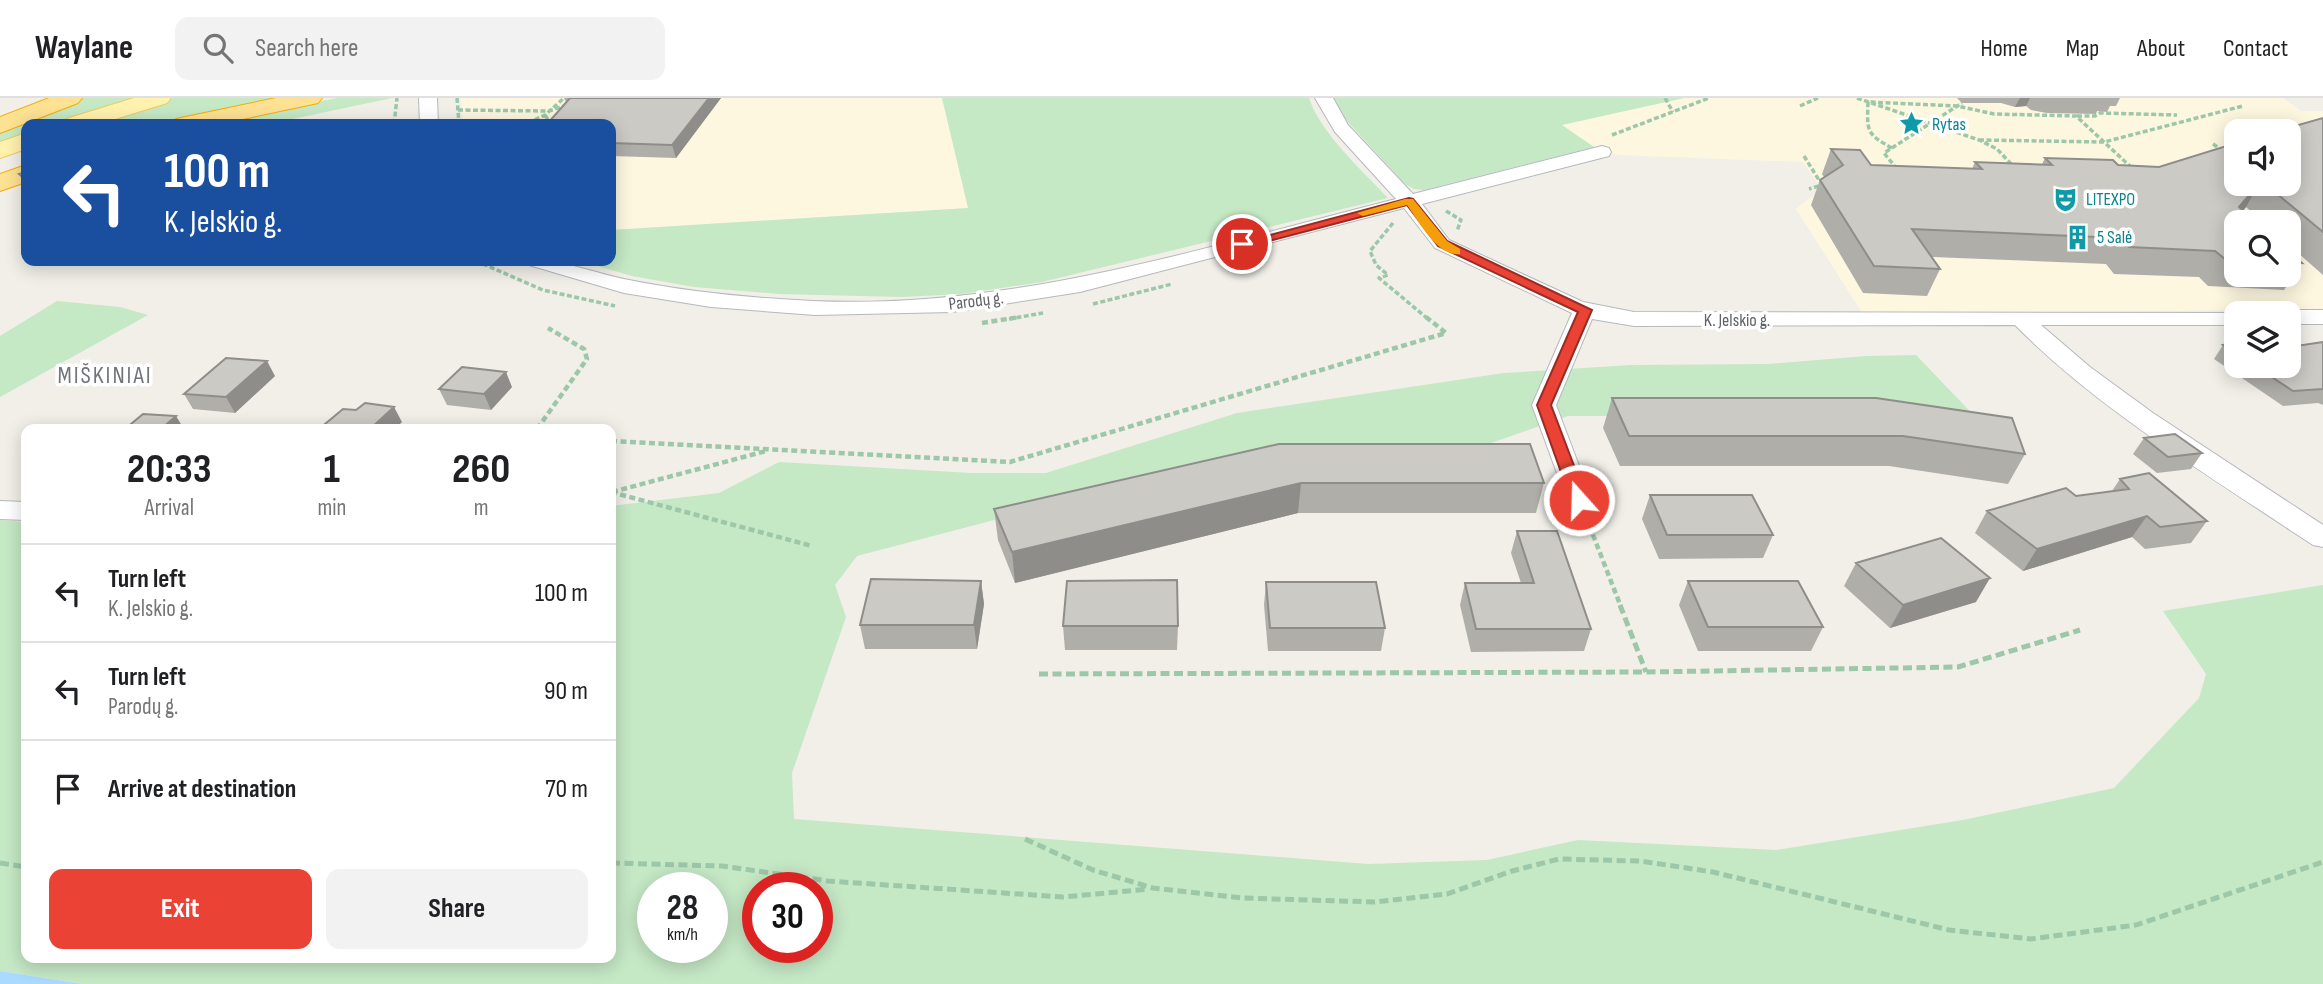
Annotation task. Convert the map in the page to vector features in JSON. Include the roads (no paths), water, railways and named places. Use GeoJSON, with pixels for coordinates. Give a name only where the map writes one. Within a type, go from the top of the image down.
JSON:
{"type":"FeatureCollection","features":[{"type":"Feature","properties":{"kind":"highway"},"geometry":{"type":"LineString","coordinates":[[0,116],[46,98]]}},
{"type":"Feature","properties":{"kind":"highway"},"geometry":{"type":"LineString","coordinates":[[0,125],[70,98]]}},
{"type":"Feature","properties":{"kind":"highway"},"geometry":{"type":"LineString","coordinates":[[209,119],[310,98]]}},
{"type":"Feature","properties":{"kind":"highway"},"geometry":{"type":"LineString","coordinates":[[0,183],[21,175]]}},
{"type":"Feature","properties":{"kind":"main road"},"geometry":{"type":"LineString","coordinates":[[91,119],[159,98]]}},
{"type":"Feature","properties":{"kind":"main road"},"geometry":{"type":"LineString","coordinates":[[0,150],[21,143]]}},
{"type":"Feature","properties":{"kind":"street"},"geometry":{"type":"LineString","coordinates":[[428,98],[429,119]]}},
{"type":"Feature","properties":{"kind":"street","name":"K. Jelskio g."},"geometry":{"type":"LineString","coordinates":[[1324,98],[1341,128],[1409,201],[1442,244],[1586,310],[1634,319],[2224,318]]}},
{"type":"Feature","properties":{"kind":"street","name":"Parodų g."},"geometry":{"type":"LineString","coordinates":[[554,266],[624,286],[711,300],[815,307],[953,304],[1080,285],[1409,201],[1602,145]]}},
{"type":"Feature","properties":{"kind":"street"},"geometry":{"type":"LineString","coordinates":[[1579,500],[1544,405],[1586,310]]}},
{"type":"Feature","properties":{"kind":"street"},"geometry":{"type":"LineString","coordinates":[[2301,317],[2323,317]]}},
{"type":"Feature","properties":{"kind":"street"},"geometry":{"type":"LineString","coordinates":[[2023,320],[2047,345],[2103,389],[2219,471],[2323,538]]}},
{"type":"Feature","properties":{"kind":"street"},"geometry":{"type":"LineString","coordinates":[[0,510],[21,511]]}},
{"type":"Feature","properties":{"kind":"water"},"geometry":{"type":"Polygon","coordinates":[[[0,971],[83,984],[0,984],[0,971]]]}},
{"type":"Feature","properties":{"kind":"place","name":"Rytas"},"geometry":{"type":"Point","coordinates":[1912,124]}},
{"type":"Feature","properties":{"kind":"place","name":"LITEXPO"},"geometry":{"type":"Point","coordinates":[2066,199]}},
{"type":"Feature","properties":{"kind":"place","name":"5 Salė"},"geometry":{"type":"Point","coordinates":[2077,237]}},
{"type":"Feature","properties":{"kind":"district","name":"MIŠKINIAI"},"geometry":{"type":"Point","coordinates":[105,375]}}]}
